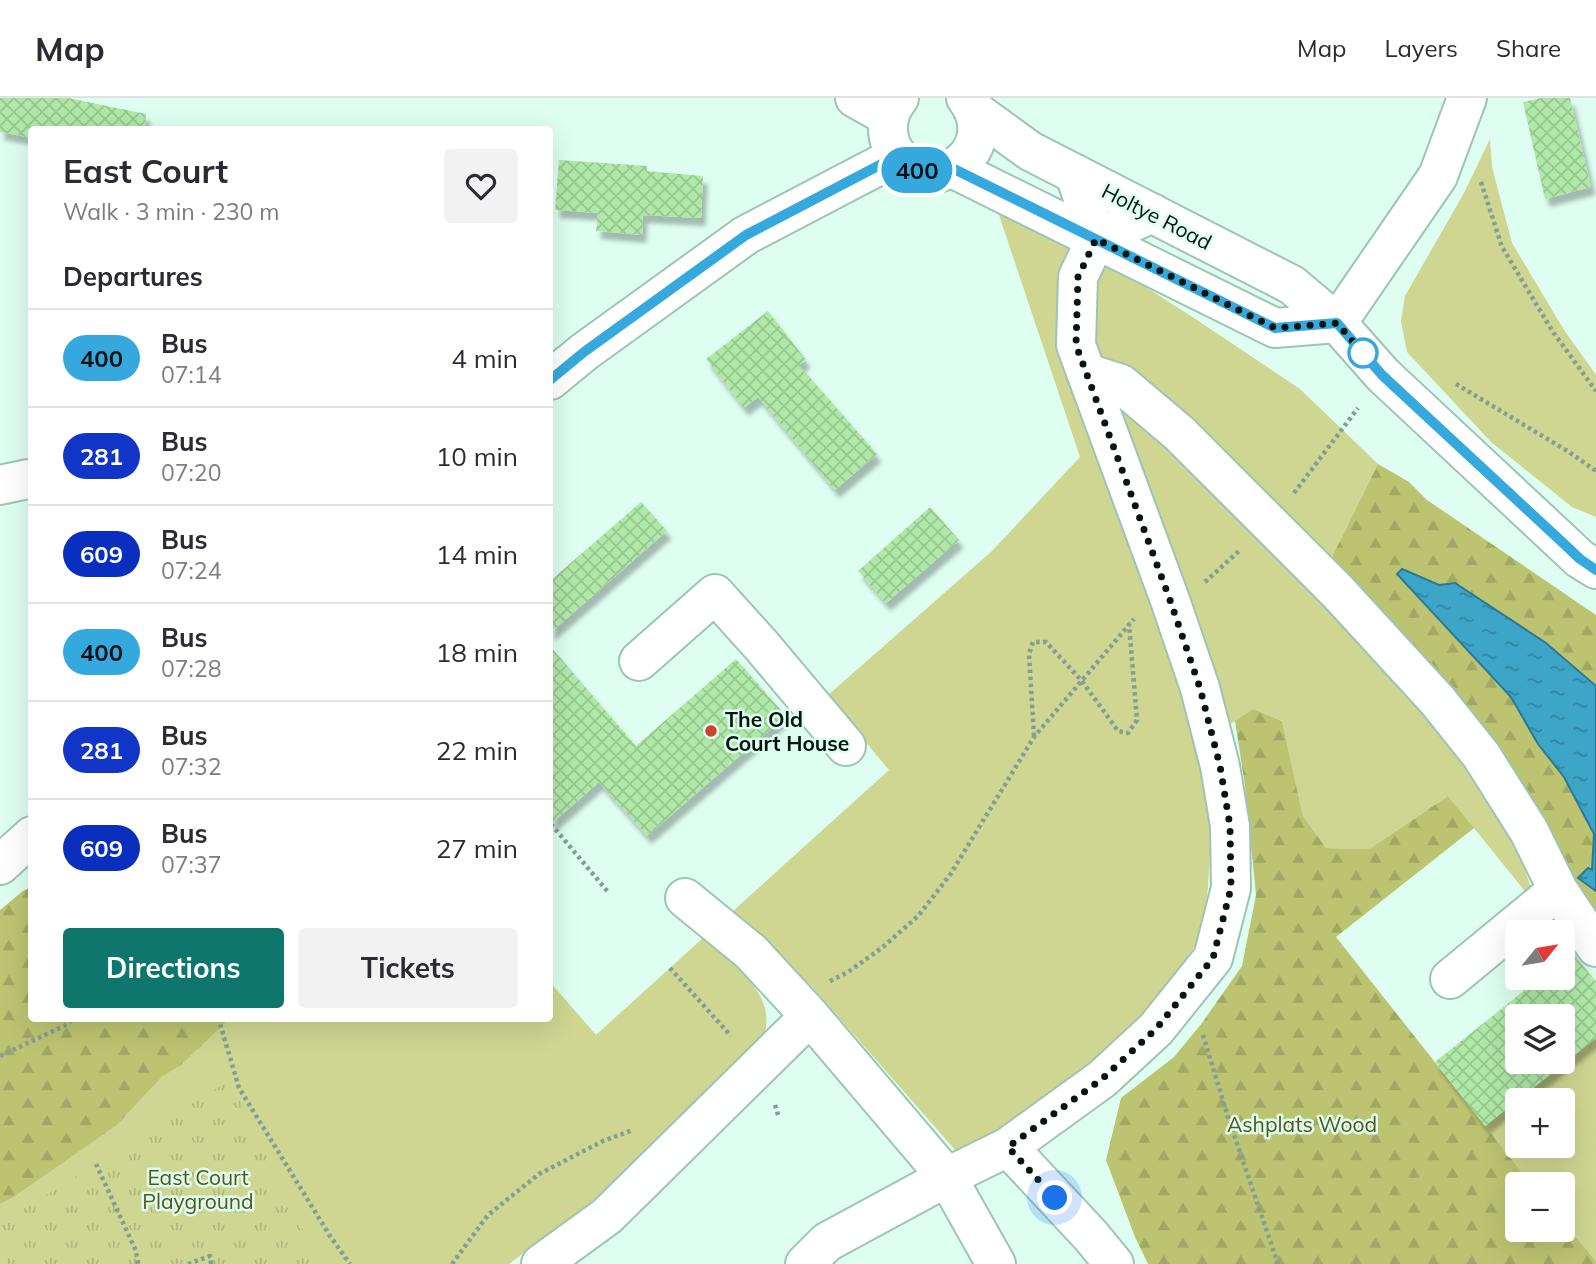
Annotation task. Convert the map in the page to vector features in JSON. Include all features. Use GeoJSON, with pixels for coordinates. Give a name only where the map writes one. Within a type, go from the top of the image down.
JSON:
{"type":"FeatureCollection","features":[{"type":"Feature","properties":{"kind":"main road"},"geometry":{"type":"LineString","coordinates":[[855,98],[894,108],[888,131],[897,156],[922,172],[937,173],[963,161],[972,150],[977,138],[978,124],[970,105]]}},
{"type":"Feature","properties":{"kind":"main road"},"geometry":{"type":"LineString","coordinates":[[952,168],[1275,328],[1337,323],[1437,176],[1467,98]]}},
{"type":"Feature","properties":{"kind":"main road","name":"Holtye Road"},"geometry":{"type":"LineString","coordinates":[[970,105],[1030,151],[1292,285],[1337,323],[1382,375],[1570,550],[1596,569]]}},
{"type":"Feature","properties":{"kind":"main road"},"geometry":{"type":"LineString","coordinates":[[553,378],[584,352],[746,235],[897,156]]}},
{"type":"Feature","properties":{"kind":"main road"},"geometry":{"type":"LineString","coordinates":[[1075,174],[1096,239]]}},
{"type":"Feature","properties":{"kind":"main road"},"geometry":{"type":"LineString","coordinates":[[805,1264],[827,1242],[1008,1147],[1102,1079],[1156,1029],[1213,958],[1231,888],[1230,826],[1220,766],[1200,688],[1170,600],[1076,345],[1078,277],[1096,239],[1152,213]]}},
{"type":"Feature","properties":{"kind":"main road"},"geometry":{"type":"LineString","coordinates":[[1086,373],[1121,384],[1179,433],[1338,592],[1428,690],[1481,755],[1529,831],[1558,890],[1596,947]]}},
{"type":"Feature","properties":{"kind":"main road"},"geometry":{"type":"LineString","coordinates":[[0,485],[28,479]]}},
{"type":"Feature","properties":{"kind":"main road"},"geometry":{"type":"LineString","coordinates":[[639,661],[715,594],[846,746]]}},
{"type":"Feature","properties":{"kind":"main road"},"geometry":{"type":"LineString","coordinates":[[0,865],[28,840]]}},
{"type":"Feature","properties":{"kind":"main road"},"geometry":{"type":"LineString","coordinates":[[1450,979],[1558,890]]}},
{"type":"Feature","properties":{"kind":"main road"},"geometry":{"type":"LineString","coordinates":[[685,898],[751,951],[947,1177],[996,1264]]}},
{"type":"Feature","properties":{"kind":"main road"},"geometry":{"type":"LineString","coordinates":[[541,1264],[607,1216],[802,1007]]}},
{"type":"Feature","properties":{"kind":"main road"},"geometry":{"type":"LineString","coordinates":[[1008,1147],[1114,1264]]}},
{"type":"Feature","properties":{"kind":"path"},"geometry":{"type":"LineString","coordinates":[[1478,172],[1502,247],[1553,332],[1596,391]]}},
{"type":"Feature","properties":{"kind":"path"},"geometry":{"type":"LineString","coordinates":[[1451,381],[1596,471]]}},
{"type":"Feature","properties":{"kind":"path"},"geometry":{"type":"LineString","coordinates":[[802,1007],[883,947],[918,916],[950,875],[1034,737],[1082,681],[1129,623],[1137,720],[1128,733],[1118,731],[1082,681],[1046,642],[1033,642],[1029,654],[1034,737]]}},
{"type":"Feature","properties":{"kind":"path"},"geometry":{"type":"LineString","coordinates":[[553,826],[608,892]]}},
{"type":"Feature","properties":{"kind":"path"},"geometry":{"type":"LineString","coordinates":[[670,968],[735,1041]]}},
{"type":"Feature","properties":{"kind":"path"},"geometry":{"type":"LineString","coordinates":[[1188,988],[1228,1117],[1279,1264]]}},
{"type":"Feature","properties":{"kind":"path"},"geometry":{"type":"LineString","coordinates":[[0,1056],[69,1022]]}},
{"type":"Feature","properties":{"kind":"path"},"geometry":{"type":"LineString","coordinates":[[219,1022],[239,1088],[350,1264]]}},
{"type":"Feature","properties":{"kind":"path"},"geometry":{"type":"LineString","coordinates":[[452,1264],[488,1215],[539,1174],[603,1141],[637,1129]]}},
{"type":"Feature","properties":{"kind":"path"},"geometry":{"type":"LineString","coordinates":[[96,1164],[136,1251],[138,1264]]}},
{"type":"Feature","properties":{"kind":"path"},"geometry":{"type":"LineString","coordinates":[[188,1264],[210,1256],[211,1264]]}},
{"type":"Feature","properties":{"kind":"green space"},"geometry":{"type":"Polygon","coordinates":[[[1490,139],[1492,167],[1512,243],[1564,330],[1596,375],[1596,517],[1572,507],[1491,442],[1407,352],[1401,321],[1405,296],[1464,193],[1490,139]]]}},
{"type":"Feature","properties":{"kind":"green space"},"geometry":{"type":"Polygon","coordinates":[[[998,212],[1082,246],[1197,320],[1300,389],[1378,464],[1329,563],[1472,762],[1515,840],[1537,906],[1448,796],[1369,849],[1326,848],[1303,816],[1282,721],[1253,709],[1198,746],[1212,829],[1207,899],[1198,942],[1145,1014],[1089,1065],[997,1131],[956,1151],[814,989],[732,912],[889,770],[827,696],[992,551],[1080,457],[998,212]]]}},
{"type":"Feature","properties":{"kind":"green space"},"geometry":{"type":"Polygon","coordinates":[[[1378,464],[1409,482],[1427,500],[1596,615],[1596,928],[1329,563],[1378,464]]]}},
{"type":"Feature","properties":{"kind":"green space","name":"Ashplats Wood"},"geometry":{"type":"Polygon","coordinates":[[[1253,709],[1282,721],[1303,816],[1326,848],[1369,849],[1448,796],[1474,828],[1336,937],[1505,1151],[1505,1158],[1511,1158],[1522,1172],[1505,1172],[1505,1242],[1575,1242],[1575,1236],[1596,1264],[1148,1264],[1106,1160],[1121,1098],[1174,1057],[1242,966],[1256,895],[1245,786],[1235,721],[1253,709]]]}},
{"type":"Feature","properties":{"kind":"green space"},"geometry":{"type":"Polygon","coordinates":[[[28,888],[28,1022],[227,1022],[180,1066],[162,1077],[116,1126],[0,1204],[0,910],[28,888]]]}},
{"type":"Feature","properties":{"kind":"green space"},"geometry":{"type":"Polygon","coordinates":[[[703,938],[750,981],[763,1002],[766,1013],[765,1035],[733,1070],[592,1201],[509,1264],[0,1264],[0,1204],[116,1126],[162,1077],[180,1066],[227,1022],[553,1022],[553,985],[596,1035],[703,938]]]}},
{"type":"Feature","properties":{"kind":"green space"},"geometry":{"type":"Polygon","coordinates":[[[1596,1038],[1596,1261],[1575,1236],[1575,1172],[1522,1172],[1510,1158],[1575,1158],[1575,1088],[1533,1088],[1551,1074],[1575,1074],[1575,1055],[1596,1038]]]}},
{"type":"Feature","properties":{"kind":"green space","name":"East Court Playground"},"geometry":{"type":"Polygon","coordinates":[[[230,1080],[294,1215],[324,1264],[7,1264],[0,1242],[0,1224],[230,1080]]]}},
{"type":"Feature","properties":{"kind":"green space"},"geometry":{"type":"Polygon","coordinates":[[[1505,1110],[1505,1151],[1485,1126],[1505,1110]]]}},
{"type":"Feature","properties":{"kind":"water"},"geometry":{"type":"Polygon","coordinates":[[[1402,569],[1439,585],[1455,583],[1546,643],[1596,686],[1596,891],[1578,878],[1588,868],[1592,870],[1594,834],[1564,777],[1538,744],[1511,697],[1397,574],[1402,569]]]}},
{"type":"Feature","properties":{"kind":"building"},"geometry":{"type":"Polygon","coordinates":[[[0,98],[68,98],[146,114],[145,126],[28,126],[28,137],[0,132],[0,98]]]}},
{"type":"Feature","properties":{"kind":"building"},"geometry":{"type":"Polygon","coordinates":[[[1541,98],[1570,98],[1591,187],[1545,199],[1523,102],[1541,98]]]}},
{"type":"Feature","properties":{"kind":"building"},"geometry":{"type":"Polygon","coordinates":[[[559,160],[647,166],[647,171],[703,176],[701,218],[643,215],[642,235],[596,231],[598,213],[555,210],[559,160]]]}},
{"type":"Feature","properties":{"kind":"building"},"geometry":{"type":"Polygon","coordinates":[[[768,311],[806,360],[799,365],[877,454],[835,490],[758,397],[744,408],[706,359],[768,311]]]}},
{"type":"Feature","properties":{"kind":"building"},"geometry":{"type":"Polygon","coordinates":[[[641,502],[667,531],[553,630],[553,578],[641,502]]]}},
{"type":"Feature","properties":{"kind":"building"},"geometry":{"type":"Polygon","coordinates":[[[930,507],[959,540],[886,603],[858,571],[930,507]]]}},
{"type":"Feature","properties":{"kind":"building","name":"The Old Court House"},"geometry":{"type":"Polygon","coordinates":[[[553,649],[636,746],[736,659],[786,716],[647,836],[599,782],[553,822],[553,649]]]}},
{"type":"Feature","properties":{"kind":"building"},"geometry":{"type":"Polygon","coordinates":[[[1575,955],[1596,982],[1596,1038],[1575,1055],[1575,1004],[1508,1004],[1525,990],[1575,990],[1575,955]]]}},
{"type":"Feature","properties":{"kind":"building"},"geometry":{"type":"Polygon","coordinates":[[[1505,1006],[1505,1074],[1551,1074],[1533,1088],[1505,1088],[1505,1110],[1485,1126],[1435,1062],[1505,1006]]]}},
{"type":"Feature","properties":{"kind":"bus line","name":"400"},"geometry":{"type":"LineString","coordinates":[[553,378],[584,352],[746,235],[897,156],[922,172],[937,173],[952,168],[1275,328],[1337,323],[1382,375],[1580,559],[1596,570]]}},
{"type":"Feature","properties":{"kind":"place","name":"The Old Court House"},"geometry":{"type":"Point","coordinates":[711,731]}},
{"type":"Feature","properties":{"kind":"route"},"geometry":{"type":"LineString","coordinates":[[1055,1198],[1008,1147],[1102,1079],[1156,1029],[1213,958],[1231,888],[1230,826],[1220,766],[1200,688],[1170,600],[1076,345],[1078,277],[1096,239],[1275,328],[1337,323],[1367,358],[1363,353]]}}]}
